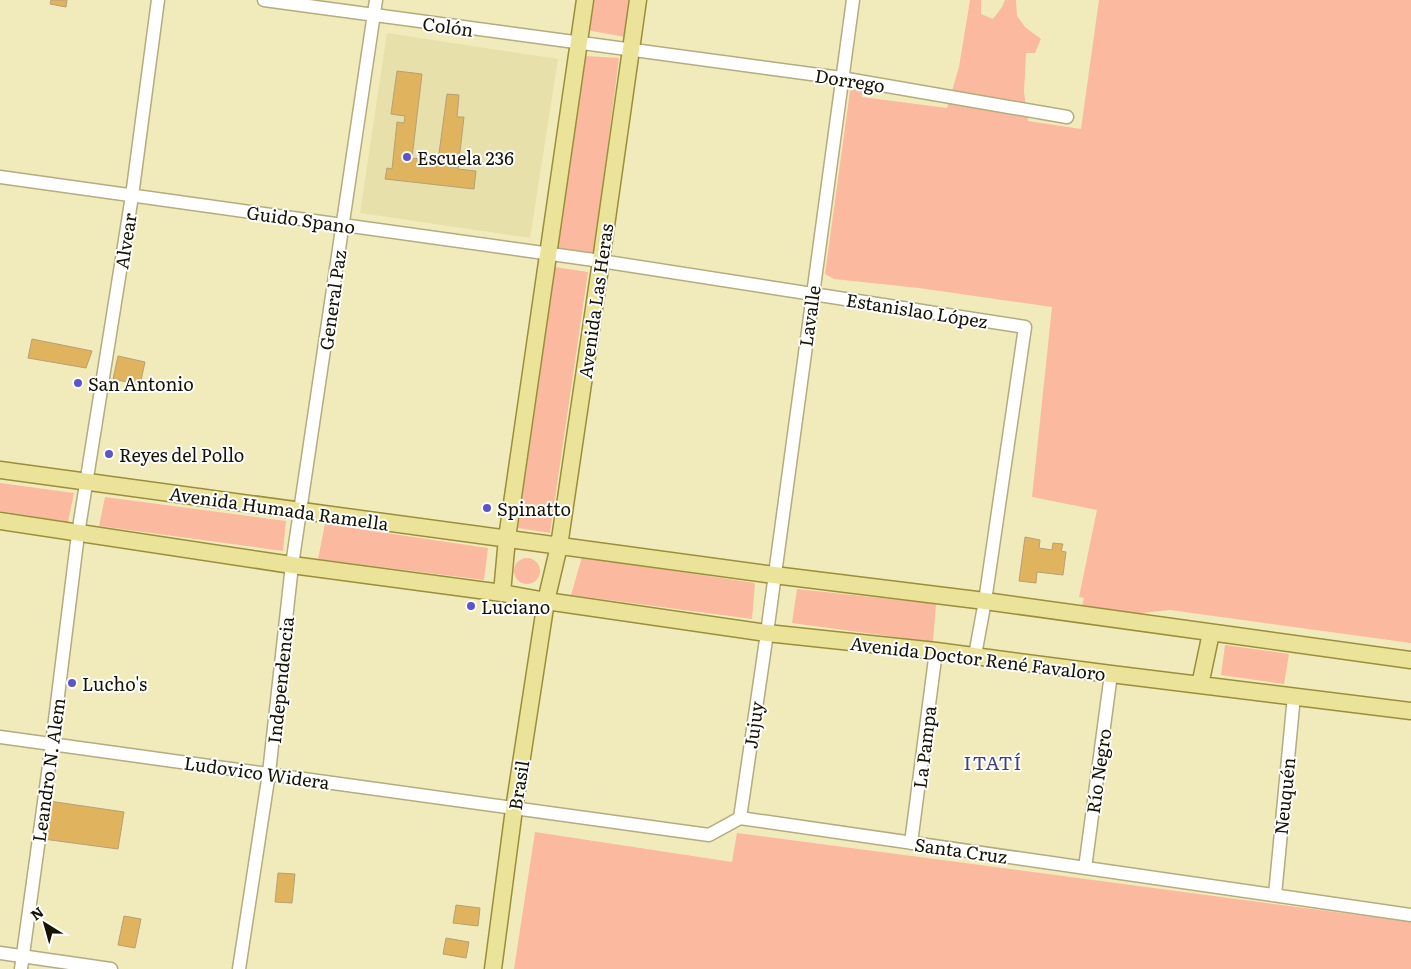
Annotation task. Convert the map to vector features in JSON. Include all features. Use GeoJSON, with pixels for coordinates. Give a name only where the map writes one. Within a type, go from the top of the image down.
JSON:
{"type":"FeatureCollection","features":[{"type":"Feature","properties":{"kind":"main road"},"geometry":{"type":"LineString","coordinates":[[502,592],[507,538],[585,0]]}},
{"type":"Feature","properties":{"kind":"main road","name":"Avenida Las Heras"},"geometry":{"type":"LineString","coordinates":[[546,601],[558,546],[602,261],[638,0]]}},
{"type":"Feature","properties":{"kind":"main road","name":"Avenida Humada Ramella"},"geometry":{"type":"LineString","coordinates":[[0,470],[558,546]]}},
{"type":"Feature","properties":{"kind":"main road"},"geometry":{"type":"LineString","coordinates":[[0,521],[292,565],[502,592],[546,601]]}},
{"type":"Feature","properties":{"kind":"main road"},"geometry":{"type":"LineString","coordinates":[[558,546],[985,601],[1411,660]]}},
{"type":"Feature","properties":{"kind":"main road","name":"Avenida Doctor René Favaloro"},"geometry":{"type":"LineString","coordinates":[[546,601],[767,633],[975,655],[1111,674],[1411,711]]}},
{"type":"Feature","properties":{"kind":"main road","name":"Brasil"},"geometry":{"type":"LineString","coordinates":[[493,969],[514,809],[546,601]]}},
{"type":"Feature","properties":{"kind":"main road"},"geometry":{"type":"LineString","coordinates":[[1200,685],[1212,633]]}},
{"type":"Feature","properties":{"kind":"street","name":"Alvear"},"geometry":{"type":"LineString","coordinates":[[87,482],[132,196],[158,0]]}},
{"type":"Feature","properties":{"kind":"street","name":"Colón"},"geometry":{"type":"LineString","coordinates":[[264,0],[631,50]]}},
{"type":"Feature","properties":{"kind":"street","name":"General Paz"},"geometry":{"type":"LineString","coordinates":[[301,510],[376,0]]}},
{"type":"Feature","properties":{"kind":"street","name":"Lavalle"},"geometry":{"type":"LineString","coordinates":[[767,633],[853,0]]}},
{"type":"Feature","properties":{"kind":"street","name":"Dorrego"},"geometry":{"type":"LineString","coordinates":[[631,50],[841,78],[1067,118]]}},
{"type":"Feature","properties":{"kind":"street","name":"Guido Spano"},"geometry":{"type":"LineString","coordinates":[[0,177],[602,261]]}},
{"type":"Feature","properties":{"kind":"street","name":"Estanislao López"},"geometry":{"type":"LineString","coordinates":[[602,261],[1025,327],[985,601]]}},
{"type":"Feature","properties":{"kind":"street","name":"Leandro N. Alem"},"geometry":{"type":"LineString","coordinates":[[22,963],[78,534],[87,482]]}},
{"type":"Feature","properties":{"kind":"street","name":"Independencia"},"geometry":{"type":"LineString","coordinates":[[239,969],[269,773],[292,565],[301,510]]}},
{"type":"Feature","properties":{"kind":"street"},"geometry":{"type":"LineString","coordinates":[[975,655],[985,601]]}},
{"type":"Feature","properties":{"kind":"street","name":"Jujuy"},"geometry":{"type":"LineString","coordinates":[[740,818],[767,633]]}},
{"type":"Feature","properties":{"kind":"street","name":"La Pampa"},"geometry":{"type":"LineString","coordinates":[[911,843],[936,651]]}},
{"type":"Feature","properties":{"kind":"street","name":"Río Negro"},"geometry":{"type":"LineString","coordinates":[[1085,868],[1111,674]]}},
{"type":"Feature","properties":{"kind":"street","name":"Neuquén"},"geometry":{"type":"LineString","coordinates":[[1275,895],[1294,696]]}},
{"type":"Feature","properties":{"kind":"street","name":"Ludovico Widera"},"geometry":{"type":"LineString","coordinates":[[0,737],[269,773],[514,809]]}},
{"type":"Feature","properties":{"kind":"street"},"geometry":{"type":"LineString","coordinates":[[514,809],[709,835],[740,818]]}},
{"type":"Feature","properties":{"kind":"street","name":"Santa Cruz"},"geometry":{"type":"LineString","coordinates":[[740,818],[1411,916]]}},
{"type":"Feature","properties":{"kind":"street"},"geometry":{"type":"LineString","coordinates":[[0,953],[22,963],[111,969]]}},
{"type":"Feature","properties":{"kind":"shaded area"},"geometry":{"type":"Polygon","coordinates":[[[586,0],[630,0],[625,37],[581,29],[586,0]]]}},
{"type":"Feature","properties":{"kind":"shaded area"},"geometry":{"type":"Polygon","coordinates":[[[970,0],[981,0],[981,14],[993,19],[1005,0],[1016,0],[1017,16],[1025,27],[1041,39],[1035,53],[1026,53],[1024,92],[1028,121],[1081,129],[1099,0],[1411,0],[1411,643],[1170,610],[1132,614],[1082,606],[1084,598],[1079,597],[1097,510],[1032,497],[1052,307],[919,288],[834,279],[825,274],[850,91],[863,87],[862,97],[947,108],[959,67],[970,0]]]}},
{"type":"Feature","properties":{"kind":"shaded area"},"geometry":{"type":"Polygon","coordinates":[[[387,33],[558,59],[530,238],[360,213],[387,33]]]}},
{"type":"Feature","properties":{"kind":"shaded area"},"geometry":{"type":"Polygon","coordinates":[[[585,56],[619,58],[594,253],[557,248],[585,56]]]}},
{"type":"Feature","properties":{"kind":"shaded area"},"geometry":{"type":"Polygon","coordinates":[[[555,267],[588,272],[550,533],[518,528],[555,267]]]}},
{"type":"Feature","properties":{"kind":"shaded area"},"geometry":{"type":"Polygon","coordinates":[[[0,483],[74,493],[68,522],[0,511],[0,483]]]}},
{"type":"Feature","properties":{"kind":"shaded area"},"geometry":{"type":"Polygon","coordinates":[[[105,497],[286,521],[283,551],[99,526],[105,497]]]}},
{"type":"Feature","properties":{"kind":"shaded area"},"geometry":{"type":"Polygon","coordinates":[[[325,524],[488,548],[484,580],[318,559],[325,524]]]}},
{"type":"Feature","properties":{"kind":"shaded area"},"geometry":{"type":"Polygon","coordinates":[[[582,557],[755,583],[752,619],[571,595],[582,557]]]}},
{"type":"Feature","properties":{"kind":"shaded area"},"geometry":{"type":"Polygon","coordinates":[[[527,558],[536,562],[540,571],[536,580],[527,584],[518,580],[514,571],[518,562],[527,558]]]}},
{"type":"Feature","properties":{"kind":"shaded area"},"geometry":{"type":"Polygon","coordinates":[[[797,589],[936,604],[933,642],[792,623],[797,589]]]}},
{"type":"Feature","properties":{"kind":"shaded area"},"geometry":{"type":"Polygon","coordinates":[[[1225,645],[1289,654],[1284,684],[1221,675],[1225,645]]]}},
{"type":"Feature","properties":{"kind":"shaded area"},"geometry":{"type":"Polygon","coordinates":[[[535,832],[732,862],[737,833],[1411,922],[1411,969],[514,969],[535,832]]]}},
{"type":"Feature","properties":{"kind":"building"},"geometry":{"type":"Polygon","coordinates":[[[51,0],[67,0],[66,7],[50,4],[51,0]]]}},
{"type":"Feature","properties":{"kind":"building"},"geometry":{"type":"Polygon","coordinates":[[[397,71],[422,74],[412,158],[438,161],[447,94],[459,95],[457,117],[464,117],[458,169],[476,171],[474,189],[385,179],[387,168],[392,169],[397,122],[404,123],[405,116],[391,114],[397,71]]]}},
{"type":"Feature","properties":{"kind":"building"},"geometry":{"type":"Polygon","coordinates":[[[32,339],[92,351],[86,368],[28,358],[32,339]]]}},
{"type":"Feature","properties":{"kind":"building"},"geometry":{"type":"Polygon","coordinates":[[[118,356],[145,362],[140,385],[113,379],[118,356]]]}},
{"type":"Feature","properties":{"kind":"building"},"geometry":{"type":"Polygon","coordinates":[[[1025,537],[1040,540],[1039,548],[1052,550],[1053,543],[1063,544],[1061,551],[1066,552],[1063,575],[1037,572],[1036,583],[1019,581],[1025,537]]]}},
{"type":"Feature","properties":{"kind":"building"},"geometry":{"type":"Polygon","coordinates":[[[49,801],[124,812],[118,849],[43,839],[49,801]]]}},
{"type":"Feature","properties":{"kind":"building"},"geometry":{"type":"Polygon","coordinates":[[[278,873],[295,874],[292,903],[275,902],[278,873]]]}},
{"type":"Feature","properties":{"kind":"building"},"geometry":{"type":"Polygon","coordinates":[[[456,905],[480,908],[478,926],[453,923],[456,905]]]}},
{"type":"Feature","properties":{"kind":"building"},"geometry":{"type":"Polygon","coordinates":[[[124,916],[141,919],[135,948],[118,945],[124,916]]]}},
{"type":"Feature","properties":{"kind":"building"},"geometry":{"type":"Polygon","coordinates":[[[446,938],[469,942],[466,958],[443,954],[446,938]]]}},
{"type":"Feature","properties":{"kind":"place","name":"Escuela 236"},"geometry":{"type":"Point","coordinates":[407,157]}},
{"type":"Feature","properties":{"kind":"place","name":"San Antonio"},"geometry":{"type":"Point","coordinates":[78,383]}},
{"type":"Feature","properties":{"kind":"place","name":"Reyes del Pollo"},"geometry":{"type":"Point","coordinates":[109,454]}},
{"type":"Feature","properties":{"kind":"place","name":"Spinatto"},"geometry":{"type":"Point","coordinates":[487,508]}},
{"type":"Feature","properties":{"kind":"place","name":"Luciano"},"geometry":{"type":"Point","coordinates":[471,606]}},
{"type":"Feature","properties":{"kind":"place","name":"Lucho's"},"geometry":{"type":"Point","coordinates":[72,683]}},
{"type":"Feature","properties":{"kind":"district","name":"ITATÍ"},"geometry":{"type":"Point","coordinates":[993,762]}}]}
